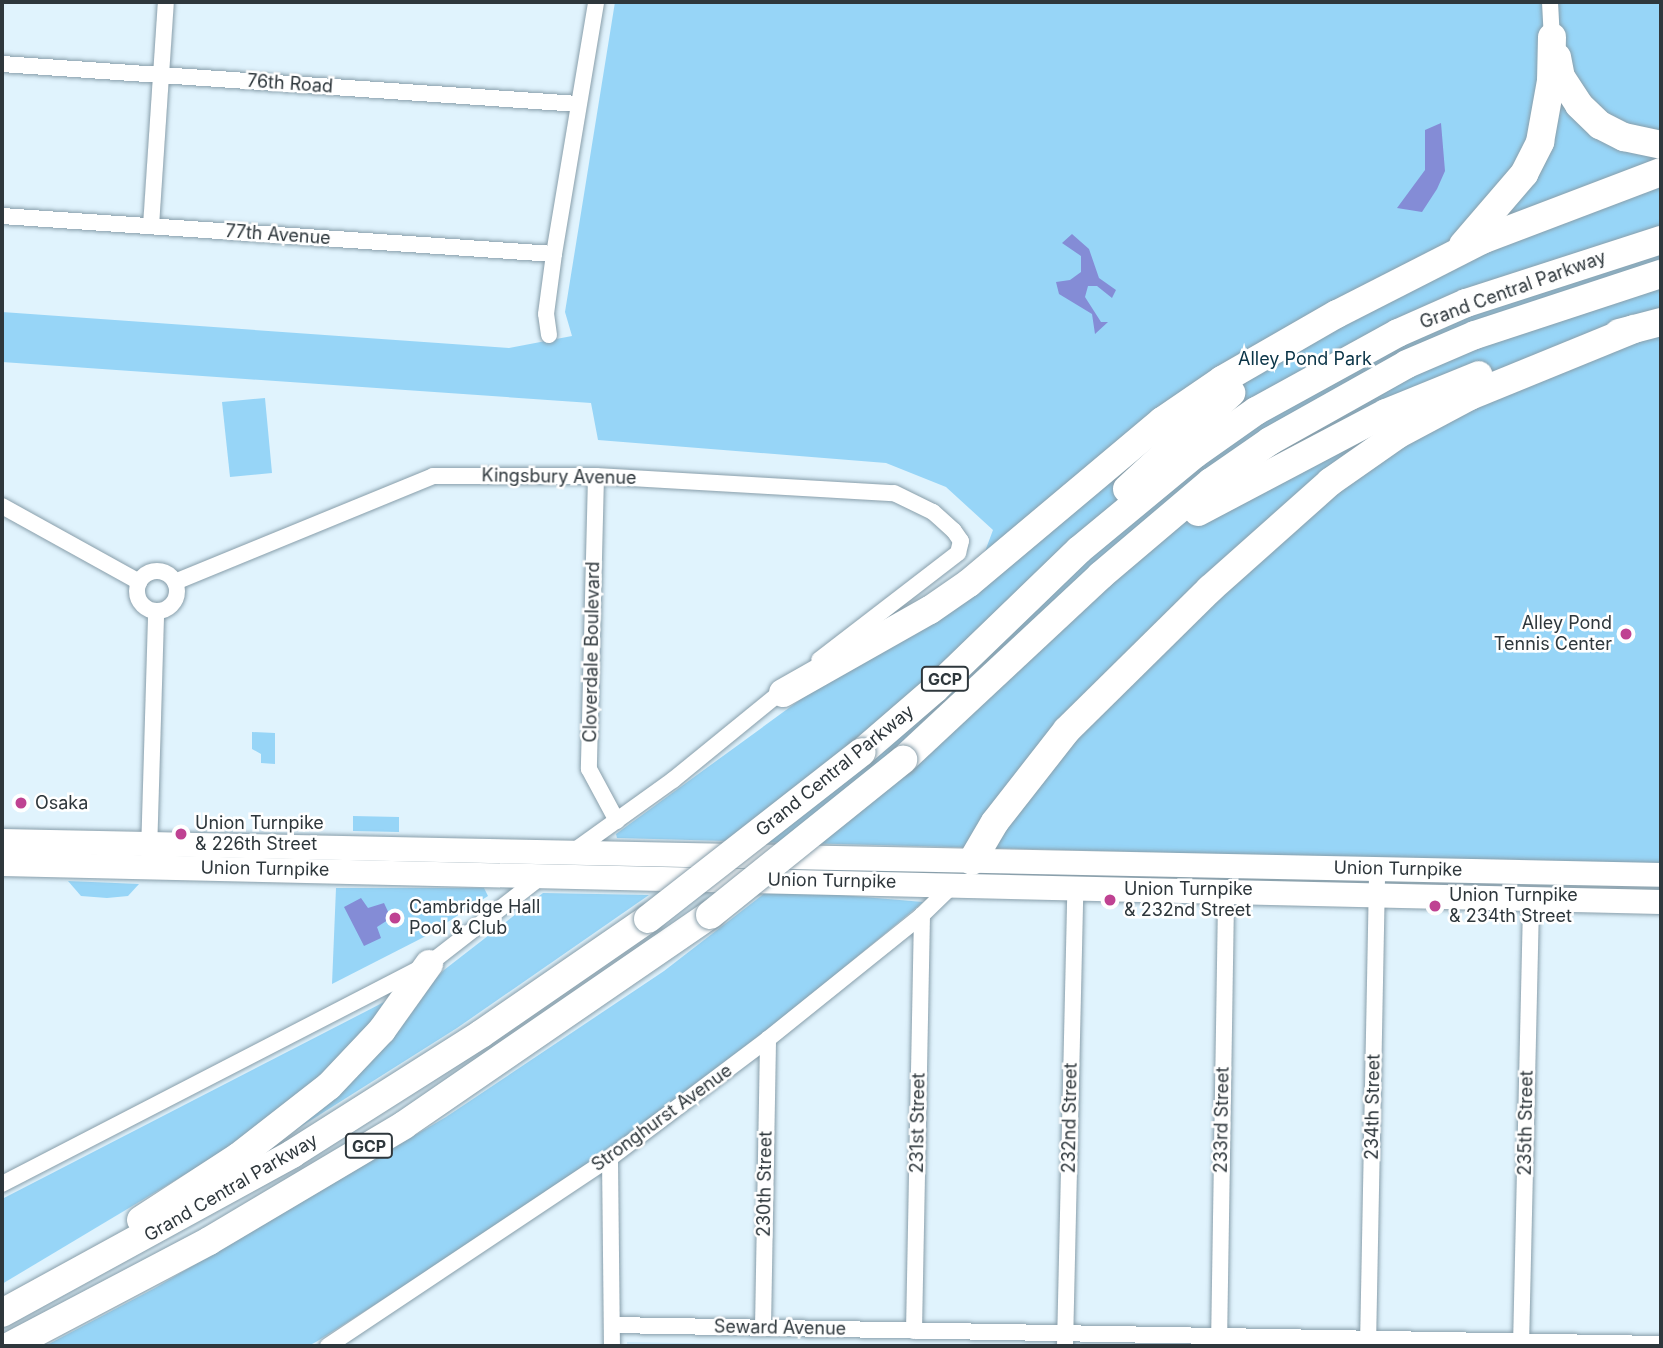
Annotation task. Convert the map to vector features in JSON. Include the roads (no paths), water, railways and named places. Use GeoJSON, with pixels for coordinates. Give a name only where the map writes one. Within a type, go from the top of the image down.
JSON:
{"type":"FeatureCollection","features":[{"type":"Feature","properties":{"kind":"highway"},"geometry":{"type":"LineString","coordinates":[[1552,37],[1561,77],[1579,105],[1600,125],[1624,137],[1661,145]]}},
{"type":"Feature","properties":{"kind":"highway"},"geometry":{"type":"LineString","coordinates":[[1458,252],[1517,183],[1540,142],[1552,81],[1552,37]]}},
{"type":"Feature","properties":{"kind":"highway"},"geometry":{"type":"LineString","coordinates":[[783,692],[930,610],[1042,524],[1135,476],[1162,421],[1222,380],[1458,252],[1661,172]]}},
{"type":"Feature","properties":{"kind":"highway","name":"Grand Central Parkway"},"geometry":{"type":"LineString","coordinates":[[2,1313],[292,1154],[481,1034],[648,919],[862,752],[1026,601],[1135,476],[1398,333],[1536,278],[1661,240]]}},
{"type":"Feature","properties":{"kind":"highway","name":"Grand Central Parkway"},"geometry":{"type":"LineString","coordinates":[[9,1346],[209,1241],[404,1125],[710,915],[903,760],[1049,626],[1270,441],[1407,364],[1498,326],[1661,274]]}},
{"type":"Feature","properties":{"kind":"highway"},"geometry":{"type":"LineString","coordinates":[[1171,523],[1386,413],[1502,367],[1661,322]]}},
{"type":"Feature","properties":{"kind":"highway"},"geometry":{"type":"LineString","coordinates":[[972,861],[995,822],[1066,730],[1210,589],[1330,482],[1397,435],[1471,396],[1634,329]]}},
{"type":"Feature","properties":{"kind":"highway"},"geometry":{"type":"LineString","coordinates":[[2,1303],[131,1227],[290,1120],[382,1030],[429,964]]}},
{"type":"Feature","properties":{"kind":"main road","name":"Union Turnpike"},"geometry":{"type":"LineString","coordinates":[[2,841],[149,856],[541,876],[857,880],[952,887],[1661,901]]}},
{"type":"Feature","properties":{"kind":"main road","name":"Union Turnpike"},"geometry":{"type":"LineString","coordinates":[[2,864],[149,856],[571,852],[1661,875]]}},
{"type":"Feature","properties":{"kind":"street"},"geometry":{"type":"LineString","coordinates":[[151,226],[166,2]]}},
{"type":"Feature","properties":{"kind":"street"},"geometry":{"type":"LineString","coordinates":[[549,335],[546,314],[554,254],[596,2]]}},
{"type":"Feature","properties":{"kind":"street"},"geometry":{"type":"LineString","coordinates":[[1550,2],[1552,37]]}},
{"type":"Feature","properties":{"kind":"street","name":"76th Road"},"geometry":{"type":"LineString","coordinates":[[2,64],[578,104]]}},
{"type":"Feature","properties":{"kind":"street","name":"77th Avenue"},"geometry":{"type":"LineString","coordinates":[[2,216],[554,254]]}},
{"type":"Feature","properties":{"kind":"street","name":"Kingsbury Avenue"},"geometry":{"type":"LineString","coordinates":[[175,582],[433,476],[596,476],[894,493],[933,512],[954,531],[961,541],[958,553],[783,692]]}},
{"type":"Feature","properties":{"kind":"street","name":"Cloverdale Boulevard"},"geometry":{"type":"LineString","coordinates":[[596,476],[589,769],[617,821]]}},
{"type":"Feature","properties":{"kind":"street"},"geometry":{"type":"LineString","coordinates":[[2,506],[139,582]]}},
{"type":"Feature","properties":{"kind":"street"},"geometry":{"type":"LineString","coordinates":[[139,582],[157,571],[175,582],[174,602],[156,611]]}},
{"type":"Feature","properties":{"kind":"street"},"geometry":{"type":"LineString","coordinates":[[139,582],[142,604],[156,611]]}},
{"type":"Feature","properties":{"kind":"street"},"geometry":{"type":"LineString","coordinates":[[149,856],[156,611]]}},
{"type":"Feature","properties":{"kind":"street"},"geometry":{"type":"LineString","coordinates":[[2,1184],[429,964],[571,852],[617,821],[783,692]]}},
{"type":"Feature","properties":{"kind":"street","name":"Stronghurst Avenue"},"geometry":{"type":"LineString","coordinates":[[328,1346],[610,1158],[768,1040],[922,915],[952,887],[972,861]]}},
{"type":"Feature","properties":{"kind":"street","name":"234th Street"},"geometry":{"type":"LineString","coordinates":[[1368,1342],[1377,869]]}},
{"type":"Feature","properties":{"kind":"street","name":"232nd Street"},"geometry":{"type":"LineString","coordinates":[[1065,1339],[1075,890]]}},
{"type":"Feature","properties":{"kind":"street","name":"233rd Street"},"geometry":{"type":"LineString","coordinates":[[1219,1340],[1226,893]]}},
{"type":"Feature","properties":{"kind":"street","name":"235th Street"},"geometry":{"type":"LineString","coordinates":[[1521,1343],[1531,899]]}},
{"type":"Feature","properties":{"kind":"street","name":"231st Street"},"geometry":{"type":"LineString","coordinates":[[914,1331],[922,915]]}},
{"type":"Feature","properties":{"kind":"street","name":"230th Street"},"geometry":{"type":"LineString","coordinates":[[763,1328],[768,1040]]}},
{"type":"Feature","properties":{"kind":"street"},"geometry":{"type":"LineString","coordinates":[[610,1158],[611,1346]]}},
{"type":"Feature","properties":{"kind":"street","name":"Seward Avenue"},"geometry":{"type":"LineString","coordinates":[[612,1325],[914,1331],[1065,1339],[1661,1344]]}},
{"type":"Feature","properties":{"kind":"place","name":"Alley Pond Tennis Center"},"geometry":{"type":"Point","coordinates":[1626,634]}},
{"type":"Feature","properties":{"kind":"place","name":"Osaka"},"geometry":{"type":"Point","coordinates":[21,803]}},
{"type":"Feature","properties":{"kind":"place","name":"Union Turnpike & 226th Street"},"geometry":{"type":"Point","coordinates":[181,834]}},
{"type":"Feature","properties":{"kind":"place","name":"Union Turnpike & 232nd Street"},"geometry":{"type":"Point","coordinates":[1110,900]}},
{"type":"Feature","properties":{"kind":"place","name":"Union Turnpike & 234th Street"},"geometry":{"type":"Point","coordinates":[1435,906]}},
{"type":"Feature","properties":{"kind":"place","name":"Cambridge Hall Pool & Club"},"geometry":{"type":"Point","coordinates":[395,918]}},
{"type":"Feature","properties":{"kind":"park label","name":"Alley Pond Park"},"geometry":{"type":"Point","coordinates":[1305,359]}}]}
